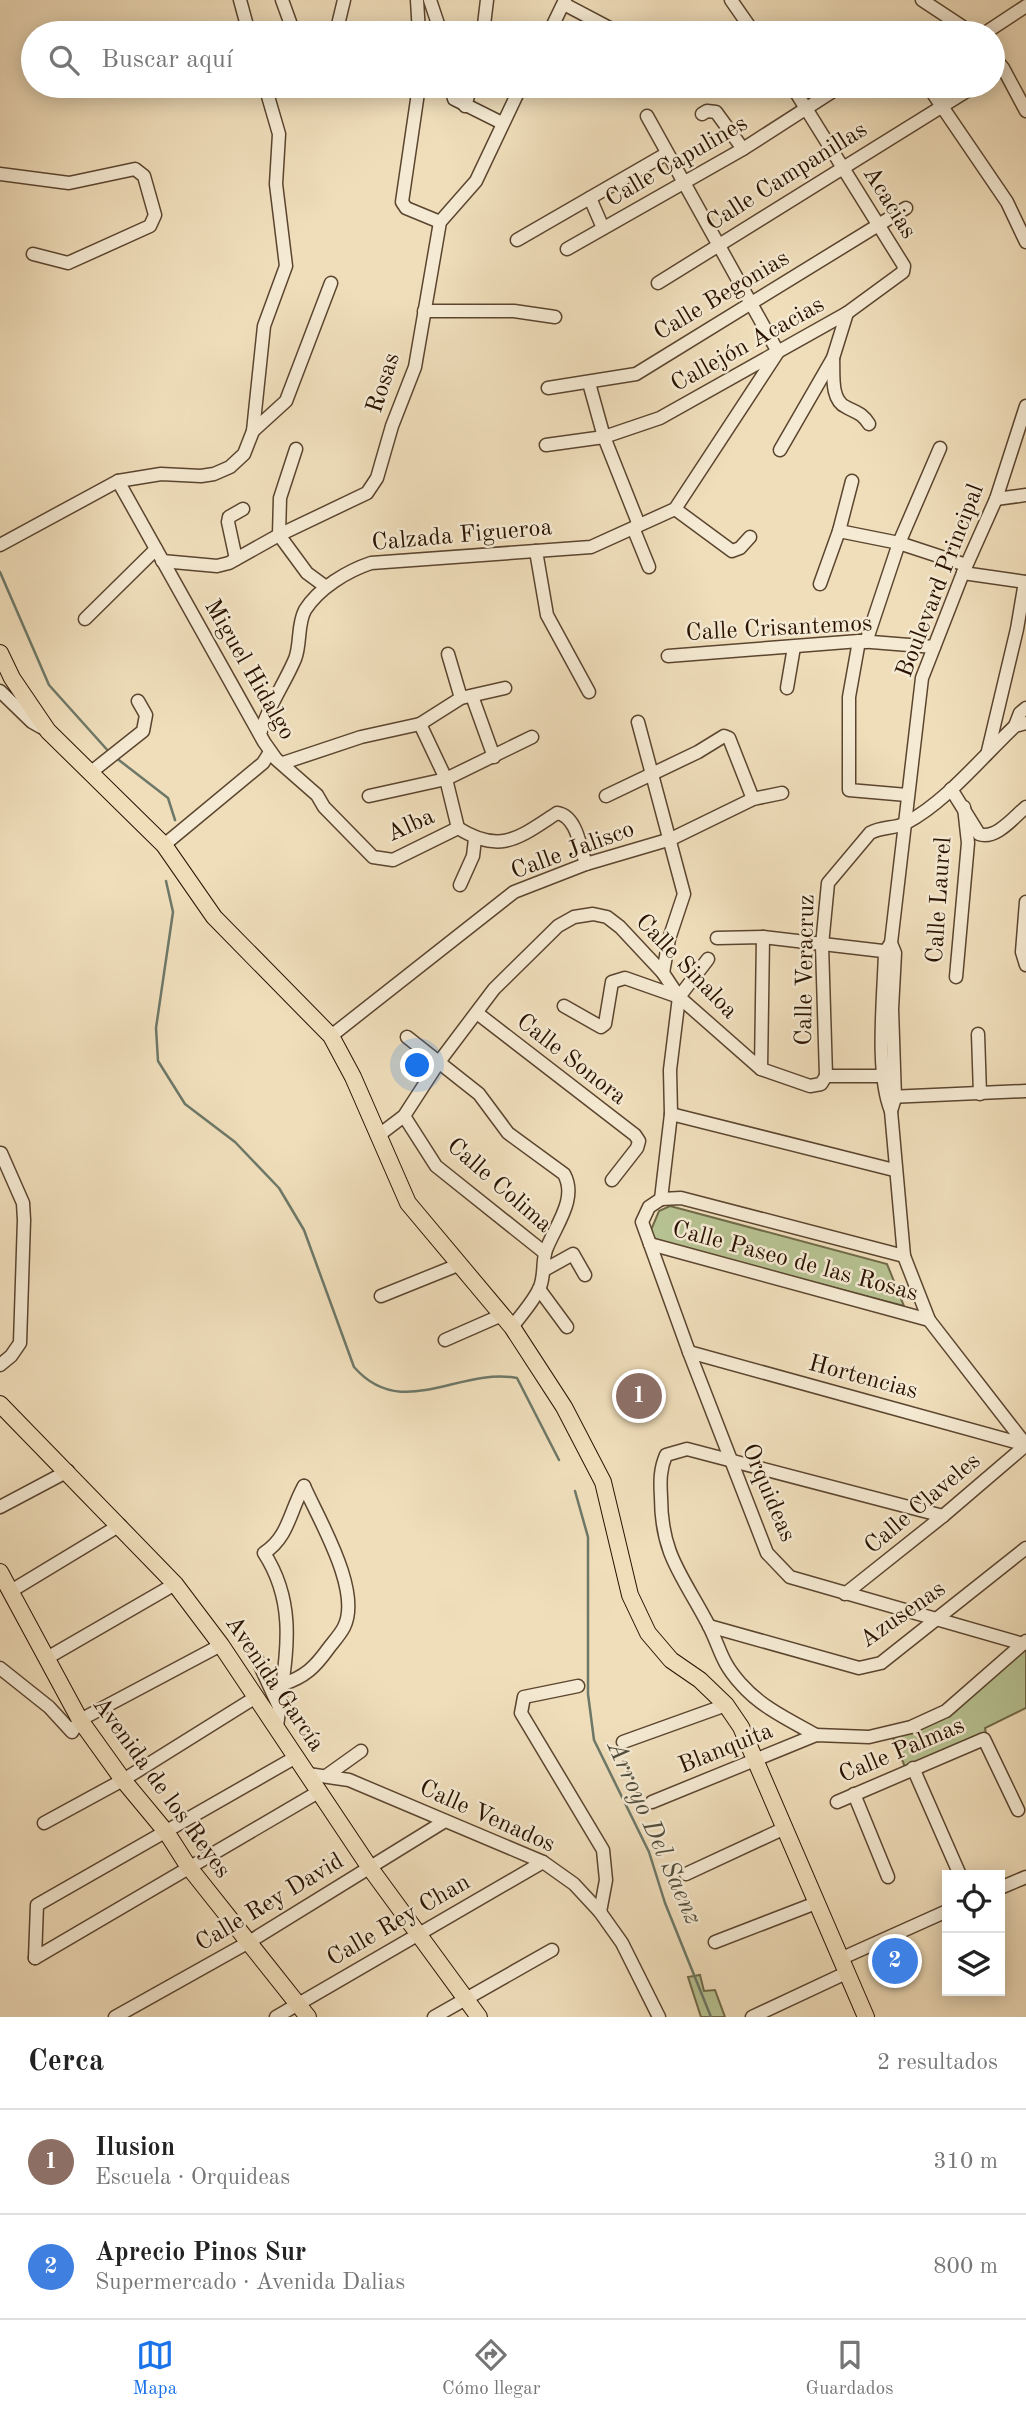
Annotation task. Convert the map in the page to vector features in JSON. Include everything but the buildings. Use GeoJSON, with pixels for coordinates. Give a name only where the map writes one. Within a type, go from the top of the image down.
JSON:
{"type":"FeatureCollection","features":[{"type":"Feature","properties":{"kind":"main road"},"geometry":{"type":"LineString","coordinates":[[0,653],[12,678],[48,731],[164,845],[214,917],[331,1036],[379,1135],[408,1203],[507,1321],[564,1407],[603,1482],[630,1595],[648,1633],[671,1660],[700,1680],[726,1705],[741,1727],[866,2017]]}},
{"type":"Feature","properties":{"kind":"main road","name":"Avenida García"},"geometry":{"type":"LineString","coordinates":[[0,1404],[175,1584],[221,1645],[308,1774],[323,1784],[370,1868],[480,2017]]}},
{"type":"Feature","properties":{"kind":"main road","name":"Avenida de los Reyes"},"geometry":{"type":"LineString","coordinates":[[0,1572],[47,1658],[77,1726],[167,1833],[188,1866],[303,2011]]}},
{"type":"Feature","properties":{"kind":"street"},"geometry":{"type":"LineString","coordinates":[[240,0],[246,21]]}},
{"type":"Feature","properties":{"kind":"street"},"geometry":{"type":"LineString","coordinates":[[282,0],[290,21]]}},
{"type":"Feature","properties":{"kind":"street"},"geometry":{"type":"LineString","coordinates":[[339,21],[344,0]]}},
{"type":"Feature","properties":{"kind":"street"},"geometry":{"type":"LineString","coordinates":[[417,0],[418,21]]}},
{"type":"Feature","properties":{"kind":"street"},"geometry":{"type":"LineString","coordinates":[[430,0],[437,21]]}},
{"type":"Feature","properties":{"kind":"street"},"geometry":{"type":"LineString","coordinates":[[485,21],[487,0]]}},
{"type":"Feature","properties":{"kind":"street"},"geometry":{"type":"LineString","coordinates":[[731,0],[746,21]]}},
{"type":"Feature","properties":{"kind":"street"},"geometry":{"type":"LineString","coordinates":[[554,21],[564,2],[598,21]]}},
{"type":"Feature","properties":{"kind":"street"},"geometry":{"type":"LineString","coordinates":[[933,2],[957,21]]}},
{"type":"Feature","properties":{"kind":"street"},"geometry":{"type":"LineString","coordinates":[[1003,21],[1026,6]]}},
{"type":"Feature","properties":{"kind":"street"},"geometry":{"type":"LineString","coordinates":[[1005,81],[1026,111]]}},
{"type":"Feature","properties":{"kind":"street"},"geometry":{"type":"LineString","coordinates":[[0,545],[118,481],[161,474],[201,477],[230,467],[244,454],[253,431],[264,326],[286,266],[276,184],[279,134],[268,98]]}},
{"type":"Feature","properties":{"kind":"street"},"geometry":{"type":"LineString","coordinates":[[417,98],[402,202],[407,208],[440,222],[472,187],[515,98]]}},
{"type":"Feature","properties":{"kind":"street"},"geometry":{"type":"LineString","coordinates":[[454,98],[502,123]]}},
{"type":"Feature","properties":{"kind":"street"},"geometry":{"type":"LineString","coordinates":[[465,106],[467,98]]}},
{"type":"Feature","properties":{"kind":"street","name":"Acacias"},"geometry":{"type":"LineString","coordinates":[[800,98],[904,266],[904,272]]}},
{"type":"Feature","properties":{"kind":"street","name":"Calle Capulines"},"geometry":{"type":"LineString","coordinates":[[567,249],[684,184],[824,98]]}},
{"type":"Feature","properties":{"kind":"street"},"geometry":{"type":"LineString","coordinates":[[937,98],[1007,202],[1026,242]]}},
{"type":"Feature","properties":{"kind":"street","name":"Calle Campanillas"},"geometry":{"type":"LineString","coordinates":[[658,283],[718,243],[956,98]]}},
{"type":"Feature","properties":{"kind":"street"},"geometry":{"type":"LineString","coordinates":[[702,114],[707,111],[716,112],[743,149]]}},
{"type":"Feature","properties":{"kind":"street"},"geometry":{"type":"LineString","coordinates":[[647,116],[778,352],[675,509],[732,551],[740,548],[750,537]]}},
{"type":"Feature","properties":{"kind":"street"},"geometry":{"type":"LineString","coordinates":[[517,240],[666,154]]}},
{"type":"Feature","properties":{"kind":"street"},"geometry":{"type":"LineString","coordinates":[[0,174],[69,183],[135,169],[144,176],[155,215],[150,226],[68,263],[33,254]]}},
{"type":"Feature","properties":{"kind":"street"},"geometry":{"type":"LineString","coordinates":[[590,198],[603,228]]}},
{"type":"Feature","properties":{"kind":"street","name":"Calle Begonias"},"geometry":{"type":"LineString","coordinates":[[548,388],[636,374],[906,208]]}},
{"type":"Feature","properties":{"kind":"street","name":"Rosas"},"geometry":{"type":"LineString","coordinates":[[159,555],[217,566],[358,499],[373,486],[415,367],[440,222]]}},
{"type":"Feature","properties":{"kind":"street","name":"Callejón Acacias"},"geometry":{"type":"LineString","coordinates":[[546,445],[604,438],[660,418],[847,313],[904,272]]}},
{"type":"Feature","properties":{"kind":"street"},"geometry":{"type":"LineString","coordinates":[[253,431],[286,401],[331,283]]}},
{"type":"Feature","properties":{"kind":"street"},"geometry":{"type":"LineString","coordinates":[[424,312],[514,311],[555,317]]}},
{"type":"Feature","properties":{"kind":"street"},"geometry":{"type":"LineString","coordinates":[[780,450],[833,358],[847,313]]}},
{"type":"Feature","properties":{"kind":"street"},"geometry":{"type":"LineString","coordinates":[[833,358],[835,395],[841,404],[861,413],[869,424]]}},
{"type":"Feature","properties":{"kind":"street"},"geometry":{"type":"LineString","coordinates":[[589,383],[604,438],[649,567]]}},
{"type":"Feature","properties":{"kind":"street","name":"Boulevard Principal"},"geometry":{"type":"LineString","coordinates":[[1026,406],[996,499],[964,569],[934,648],[918,701],[890,949],[888,1076],[894,1170],[904,1256],[929,1320],[1026,1445]]}},
{"type":"Feature","properties":{"kind":"street"},"geometry":{"type":"LineString","coordinates":[[907,795],[849,790],[849,697],[862,642],[899,542],[940,448]]}},
{"type":"Feature","properties":{"kind":"street"},"geometry":{"type":"LineString","coordinates":[[296,449],[280,498],[279,535],[307,573],[327,587]]}},
{"type":"Feature","properties":{"kind":"street","name":"Miguel Hidalgo"},"geometry":{"type":"LineString","coordinates":[[118,481],[270,752],[317,795],[324,807],[373,857]]}},
{"type":"Feature","properties":{"kind":"street"},"geometry":{"type":"LineString","coordinates":[[820,584],[839,531],[852,481]]}},
{"type":"Feature","properties":{"kind":"street"},"geometry":{"type":"LineString","coordinates":[[996,499],[1026,495]]}},
{"type":"Feature","properties":{"kind":"street"},"geometry":{"type":"LineString","coordinates":[[236,559],[228,522],[229,517],[243,509]]}},
{"type":"Feature","properties":{"kind":"street","name":"Calzada Figueroa"},"geometry":{"type":"LineString","coordinates":[[260,734],[268,709],[296,655],[305,610],[327,587],[354,569],[371,563],[591,547],[675,509]]}},
{"type":"Feature","properties":{"kind":"street"},"geometry":{"type":"LineString","coordinates":[[839,531],[899,542],[964,569],[1025,582],[1017,629],[988,751]]}},
{"type":"Feature","properties":{"kind":"street"},"geometry":{"type":"LineString","coordinates":[[536,551],[547,615],[589,692]]}},
{"type":"Feature","properties":{"kind":"street"},"geometry":{"type":"LineString","coordinates":[[85,619],[159,555]]}},
{"type":"Feature","properties":{"kind":"street","name":"Calle Crisantemos"},"geometry":{"type":"LineString","coordinates":[[668,656],[862,642],[934,648]]}},
{"type":"Feature","properties":{"kind":"street"},"geometry":{"type":"LineString","coordinates":[[788,688],[794,647]]}},
{"type":"Feature","properties":{"kind":"street"},"geometry":{"type":"LineString","coordinates":[[447,654],[494,757]]}},
{"type":"Feature","properties":{"kind":"street"},"geometry":{"type":"LineString","coordinates":[[283,763],[362,737],[420,724],[466,697],[505,688]]}},
{"type":"Feature","properties":{"kind":"street"},"geometry":{"type":"LineString","coordinates":[[0,691],[32,723],[48,731]]}},
{"type":"Feature","properties":{"kind":"street"},"geometry":{"type":"LineString","coordinates":[[90,772],[146,725],[146,715],[138,701]]}},
{"type":"Feature","properties":{"kind":"street"},"geometry":{"type":"LineString","coordinates":[[905,825],[951,789],[988,751],[1021,724],[1020,713],[1026,708]]}},
{"type":"Feature","properties":{"kind":"street"},"geometry":{"type":"LineString","coordinates":[[638,722],[684,894],[669,939],[663,973]]}},
{"type":"Feature","properties":{"kind":"street","name":"Alba"},"geometry":{"type":"LineString","coordinates":[[373,857],[393,860],[458,828],[446,779],[420,724]]}},
{"type":"Feature","properties":{"kind":"street"},"geometry":{"type":"LineString","coordinates":[[606,796],[698,752],[724,736],[729,738],[754,799]]}},
{"type":"Feature","properties":{"kind":"street"},"geometry":{"type":"LineString","coordinates":[[369,796],[446,779],[532,737]]}},
{"type":"Feature","properties":{"kind":"street"},"geometry":{"type":"LineString","coordinates":[[164,845],[263,763],[270,752]]}},
{"type":"Feature","properties":{"kind":"street","name":"Calle Laurel"},"geometry":{"type":"LineString","coordinates":[[951,789],[964,807],[968,843],[956,977]]}},
{"type":"Feature","properties":{"kind":"street","name":"Calle Jalisco"},"geometry":{"type":"LineString","coordinates":[[331,1036],[514,892],[586,864],[671,839],[754,799],[782,793]]}},
{"type":"Feature","properties":{"kind":"street"},"geometry":{"type":"LineString","coordinates":[[964,807],[979,834],[986,836],[995,833],[1026,807]]}},
{"type":"Feature","properties":{"kind":"street"},"geometry":{"type":"LineString","coordinates":[[458,828],[475,839],[513,841],[557,813],[565,814],[572,821],[586,864]]}},
{"type":"Feature","properties":{"kind":"street","name":"Calle Veracruz"},"geometry":{"type":"LineString","coordinates":[[826,1076],[822,945],[828,883],[870,833],[878,828],[905,825]]}},
{"type":"Feature","properties":{"kind":"street"},"geometry":{"type":"LineString","coordinates":[[460,885],[473,856],[475,839]]}},
{"type":"Feature","properties":{"kind":"street"},"geometry":{"type":"LineString","coordinates":[[1026,902],[1022,952],[1026,965]]}},
{"type":"Feature","properties":{"kind":"street","name":"Calle Sinaloa"},"geometry":{"type":"LineString","coordinates":[[379,1135],[404,1116],[439,1062],[494,989],[558,926],[575,917],[593,914],[607,918],[663,973],[679,997],[761,1069]]}},
{"type":"Feature","properties":{"kind":"street"},"geometry":{"type":"LineString","coordinates":[[763,937],[761,1069],[810,1086],[821,1084],[826,1076],[888,1076]]}},
{"type":"Feature","properties":{"kind":"street"},"geometry":{"type":"LineString","coordinates":[[717,938],[763,937],[822,945],[890,949]]}},
{"type":"Feature","properties":{"kind":"street"},"geometry":{"type":"LineString","coordinates":[[661,1199],[671,1114],[670,1070],[679,997],[708,959]]}},
{"type":"Feature","properties":{"kind":"street"},"geometry":{"type":"LineString","coordinates":[[564,1006],[601,1027],[605,1024],[612,982],[618,979],[625,978],[679,997]]}},
{"type":"Feature","properties":{"kind":"street","name":"Calle Sonora"},"geometry":{"type":"LineString","coordinates":[[477,1013],[639,1141],[637,1148],[612,1180]]}},
{"type":"Feature","properties":{"kind":"street"},"geometry":{"type":"LineString","coordinates":[[978,1034],[980,1094]]}},
{"type":"Feature","properties":{"kind":"street"},"geometry":{"type":"LineString","coordinates":[[407,1037],[479,1094],[508,1133],[564,1174],[569,1184],[569,1198],[545,1253],[546,1269],[539,1289],[507,1321],[445,1340]]}},
{"type":"Feature","properties":{"kind":"street"},"geometry":{"type":"LineString","coordinates":[[890,1102],[1026,1091]]}},
{"type":"Feature","properties":{"kind":"street"},"geometry":{"type":"LineString","coordinates":[[671,1114],[894,1170]]}},
{"type":"Feature","properties":{"kind":"street","name":"Calle Colima"},"geometry":{"type":"LineString","coordinates":[[404,1116],[436,1166],[545,1253]]}},
{"type":"Feature","properties":{"kind":"street"},"geometry":{"type":"LineString","coordinates":[[0,1365],[20,1343],[24,1220],[23,1203],[1,1153]]}},
{"type":"Feature","properties":{"kind":"street","name":"Calle Paseo de las Rosas"},"geometry":{"type":"LineString","coordinates":[[661,1199],[681,1198],[904,1256]]}},
{"type":"Feature","properties":{"kind":"street","name":"Orquideas"},"geometry":{"type":"LineString","coordinates":[[661,1199],[649,1207],[642,1222],[767,1553],[790,1577],[1024,1642]]}},
{"type":"Feature","properties":{"kind":"street","name":"Calle Paseo de las Rosas"},"geometry":{"type":"LineString","coordinates":[[650,1244],[929,1320]]}},
{"type":"Feature","properties":{"kind":"street"},"geometry":{"type":"LineString","coordinates":[[546,1269],[573,1254],[585,1275]]}},
{"type":"Feature","properties":{"kind":"street"},"geometry":{"type":"LineString","coordinates":[[381,1296],[458,1265]]}},
{"type":"Feature","properties":{"kind":"street"},"geometry":{"type":"LineString","coordinates":[[539,1289],[568,1327]]}},
{"type":"Feature","properties":{"kind":"street","name":"Hortencias"},"geometry":{"type":"LineString","coordinates":[[689,1352],[1026,1445]]}},
{"type":"Feature","properties":{"kind":"street","name":"Calle Claveles"},"geometry":{"type":"LineString","coordinates":[[845,1594],[1026,1445]]}},
{"type":"Feature","properties":{"kind":"street"},"geometry":{"type":"LineString","coordinates":[[943,1516],[687,1449],[666,1455],[660,1468],[661,1527],[674,1566],[709,1626],[721,1660],[742,1686],[766,1707],[816,1735],[869,1737],[911,1727],[946,1711],[1024,1642]]}},
{"type":"Feature","properties":{"kind":"street"},"geometry":{"type":"LineString","coordinates":[[0,1507],[68,1471]]}},
{"type":"Feature","properties":{"kind":"street"},"geometry":{"type":"LineString","coordinates":[[278,1728],[289,1622],[278,1574],[264,1553],[276,1546],[286,1531],[304,1486],[346,1583],[349,1603],[345,1626],[314,1669],[300,1679],[283,1684]]}},
{"type":"Feature","properties":{"kind":"street"},"geometry":{"type":"LineString","coordinates":[[11,1591],[120,1525]]}},
{"type":"Feature","properties":{"kind":"street","name":"Azusenas"},"geometry":{"type":"LineString","coordinates":[[709,1626],[859,1668],[881,1663],[1026,1548]]}},
{"type":"Feature","properties":{"kind":"street"},"geometry":{"type":"LineString","coordinates":[[47,1658],[175,1584]]}},
{"type":"Feature","properties":{"kind":"street"},"geometry":{"type":"LineString","coordinates":[[0,1668],[49,1707],[68,1730],[221,1645]]}},
{"type":"Feature","properties":{"kind":"street"},"geometry":{"type":"LineString","coordinates":[[257,1659],[279,1708]]}},
{"type":"Feature","properties":{"kind":"street"},"geometry":{"type":"LineString","coordinates":[[578,1686],[524,1697],[520,1713],[603,1850],[607,1880],[600,1912]]}},
{"type":"Feature","properties":{"kind":"street"},"geometry":{"type":"LineString","coordinates":[[44,1823],[123,1780],[256,1697]]}},
{"type":"Feature","properties":{"kind":"street"},"geometry":{"type":"LineString","coordinates":[[623,1742],[726,1705]]}},
{"type":"Feature","properties":{"kind":"street","name":"Blanquita"},"geometry":{"type":"LineString","coordinates":[[652,1802],[816,1735]]}},
{"type":"Feature","properties":{"kind":"street","name":"Calle Palmas"},"geometry":{"type":"LineString","coordinates":[[837,1802],[984,1739],[1018,1810]]}},
{"type":"Feature","properties":{"kind":"street"},"geometry":{"type":"LineString","coordinates":[[296,1757],[37,1905],[35,1958],[323,1784],[361,1751]]}},
{"type":"Feature","properties":{"kind":"street"},"geometry":{"type":"LineString","coordinates":[[913,1768],[958,1870]]}},
{"type":"Feature","properties":{"kind":"street","name":"Calle Venados"},"geometry":{"type":"LineString","coordinates":[[323,1784],[349,1780],[544,1862],[574,1884],[600,1912],[622,1943],[659,2017]]}},
{"type":"Feature","properties":{"kind":"street"},"geometry":{"type":"LineString","coordinates":[[854,1794],[888,1877]]}},
{"type":"Feature","properties":{"kind":"street","name":"Calle Rey David"},"geometry":{"type":"LineString","coordinates":[[115,2017],[248,1942],[445,1821]]}},
{"type":"Feature","properties":{"kind":"street"},"geometry":{"type":"LineString","coordinates":[[687,1874],[785,1828]]}},
{"type":"Feature","properties":{"kind":"street","name":"Calle Rey Chan"},"geometry":{"type":"LineString","coordinates":[[276,2017],[303,2011],[418,1934],[544,1862]]}},
{"type":"Feature","properties":{"kind":"street"},"geometry":{"type":"LineString","coordinates":[[1005,1886],[1026,1877]]}},
{"type":"Feature","properties":{"kind":"street"},"geometry":{"type":"LineString","coordinates":[[715,1942],[816,1903]]}},
{"type":"Feature","properties":{"kind":"street"},"geometry":{"type":"LineString","coordinates":[[752,2017],[942,1915]]}},
{"type":"Feature","properties":{"kind":"street"},"geometry":{"type":"LineString","coordinates":[[434,2017],[552,1950]]}},
{"type":"Feature","properties":{"kind":"green space"},"geometry":{"type":"Polygon","coordinates":[[[670,1206],[887,1264],[904,1306],[661,1242],[654,1238],[651,1230],[659,1211],[670,1206]]]}},
{"type":"Feature","properties":{"kind":"green space"},"geometry":{"type":"Polygon","coordinates":[[[1026,1642],[1026,1708],[985,1728],[986,1734],[905,1767],[891,1733],[925,1722],[1026,1642]]]}},
{"type":"Feature","properties":{"kind":"green space"},"geometry":{"type":"Polygon","coordinates":[[[700,1975],[704,1991],[715,1990],[725,2017],[701,2017],[688,1977],[700,1975]]]}},
{"type":"Feature","properties":{"kind":"waterway","name":"Arroyo Del Saenz"},"geometry":{"type":"LineString","coordinates":[[0,572],[49,685],[110,753]]}},
{"type":"Feature","properties":{"kind":"waterway","name":"Arroyo Del Saenz"},"geometry":{"type":"LineString","coordinates":[[115,757],[168,798],[175,820]]}},
{"type":"Feature","properties":{"kind":"waterway","name":"Arroyo Del Saenz"},"geometry":{"type":"LineString","coordinates":[[166,881],[173,912],[156,1028],[158,1061],[185,1104],[235,1142],[279,1188],[304,1230],[354,1367],[372,1383],[391,1390],[411,1392],[473,1379],[517,1378],[559,1460]]}},
{"type":"Feature","properties":{"kind":"waterway","name":"Arroyo Del Saenz"},"geometry":{"type":"LineString","coordinates":[[575,1491],[588,1537],[588,1694],[594,1740],[649,1852],[665,1903],[711,2017]]}},
{"type":"Feature","properties":{"kind":"place","name":"Ilusion"},"geometry":{"type":"Point","coordinates":[639,1396]}},
{"type":"Feature","properties":{"kind":"place","name":"Aprecio Pinos Sur"},"geometry":{"type":"Point","coordinates":[895,1961]}}]}
